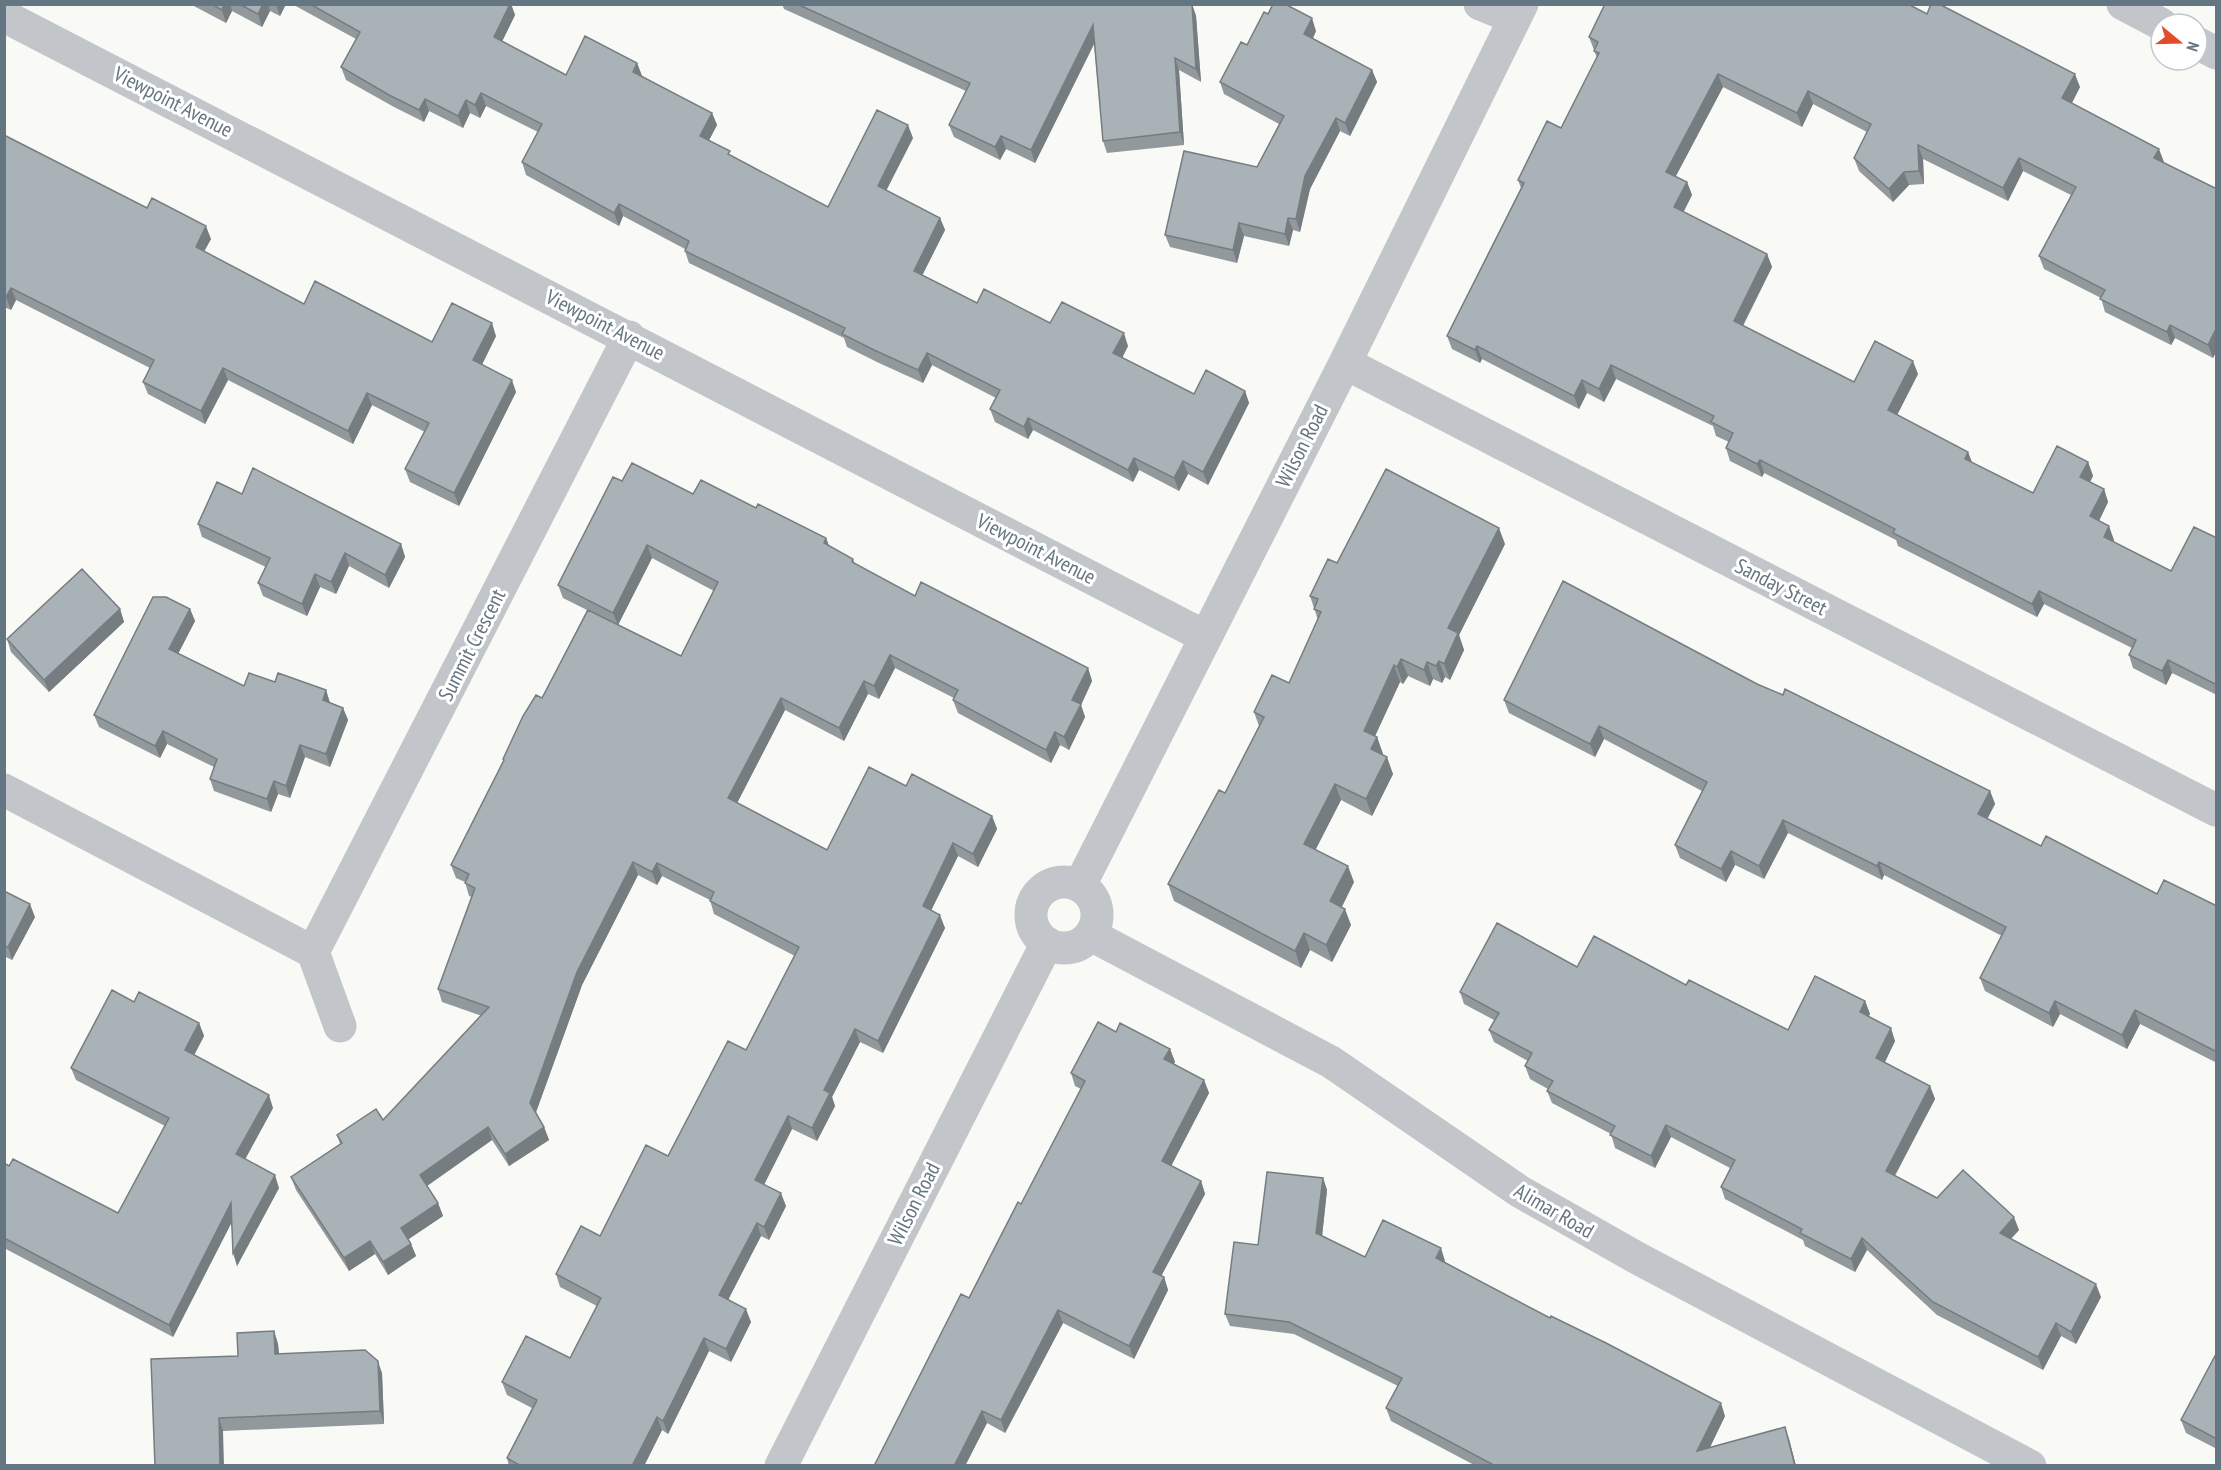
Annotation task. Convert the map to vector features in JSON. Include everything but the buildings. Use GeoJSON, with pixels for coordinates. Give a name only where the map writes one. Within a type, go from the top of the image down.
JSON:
{"type":"FeatureCollection","features":[{"type":"Feature","properties":{"kind":"street"},"geometry":{"type":"LineString","coordinates":[[1480,4],[1518,11]]}},
{"type":"Feature","properties":{"kind":"street"},"geometry":{"type":"LineString","coordinates":[[2123,4],[2149,18]]}},
{"type":"Feature","properties":{"kind":"street","name":"Wilson Road"},"geometry":{"type":"LineString","coordinates":[[1080,885],[1204,636],[1345,363],[1518,11]]}},
{"type":"Feature","properties":{"kind":"street","name":"Viewpoint Avenue"},"geometry":{"type":"LineString","coordinates":[[4,16],[1204,636]]}},
{"type":"Feature","properties":{"kind":"street","name":"Summit Crescent"},"geometry":{"type":"LineString","coordinates":[[313,952],[629,337]]}},
{"type":"Feature","properties":{"kind":"street","name":"Sanday Street"},"geometry":{"type":"LineString","coordinates":[[1345,363],[2217,810]]}},
{"type":"Feature","properties":{"kind":"street"},"geometry":{"type":"LineString","coordinates":[[4,790],[313,952],[340,1026]]}},
{"type":"Feature","properties":{"kind":"street"},"geometry":{"type":"LineString","coordinates":[[1058,882],[1080,885],[1095,902],[1098,913],[1091,935],[1071,947],[1047,943],[1033,925],[1032,914],[1038,895],[1058,882]]}},
{"type":"Feature","properties":{"kind":"street","name":"Alimar Road"},"geometry":{"type":"LineString","coordinates":[[1091,935],[1331,1062],[1518,1191],[1639,1259],[2030,1466]]}},
{"type":"Feature","properties":{"kind":"street","name":"Wilson Road"},"geometry":{"type":"LineString","coordinates":[[782,1466],[1047,943]]}}]}
